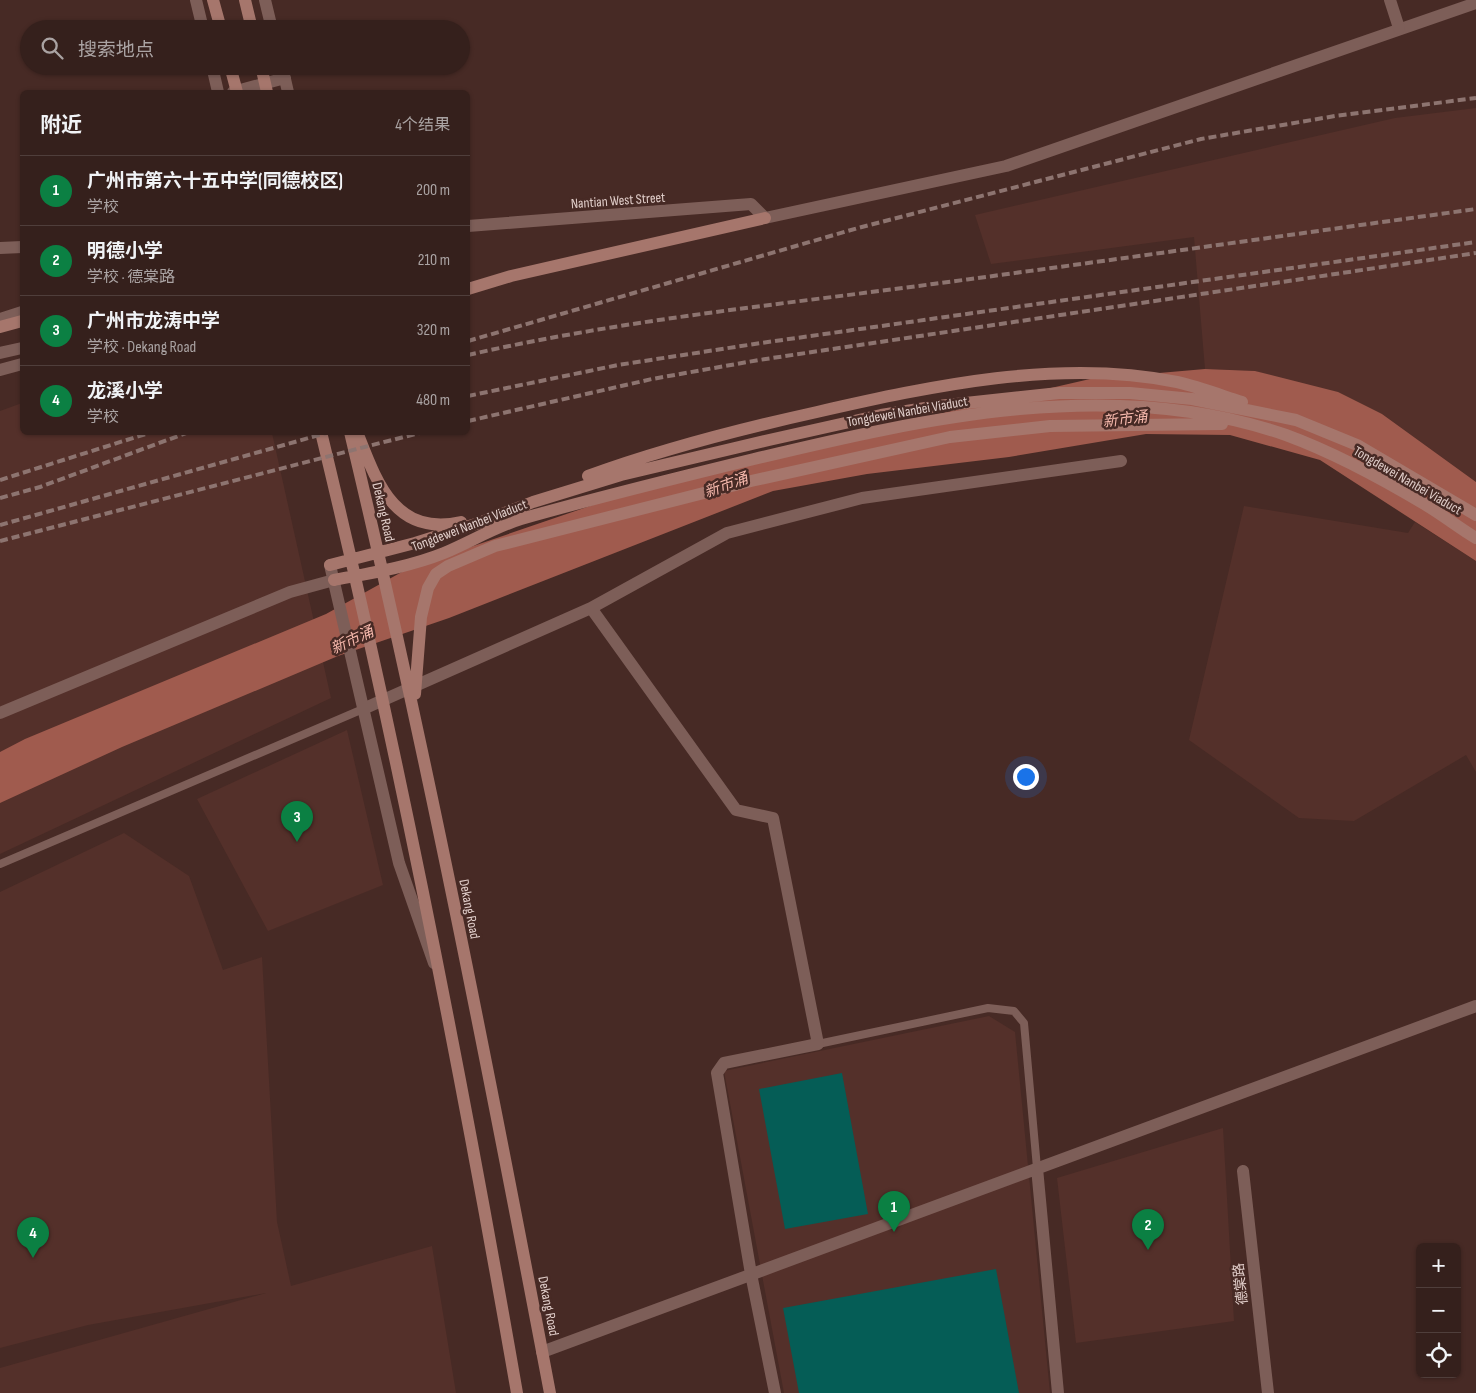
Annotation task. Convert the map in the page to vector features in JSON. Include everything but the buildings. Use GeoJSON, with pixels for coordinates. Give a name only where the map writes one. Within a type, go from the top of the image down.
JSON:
{"type":"FeatureCollection","features":[{"type":"Feature","properties":{"kind":"main road"},"geometry":{"type":"LineString","coordinates":[[214,0],[219,20]]}},
{"type":"Feature","properties":{"kind":"main road"},"geometry":{"type":"LineString","coordinates":[[245,0],[250,20]]}},
{"type":"Feature","properties":{"kind":"main road"},"geometry":{"type":"LineString","coordinates":[[232,75],[235,90]]}},
{"type":"Feature","properties":{"kind":"main road"},"geometry":{"type":"LineString","coordinates":[[263,75],[267,90]]}},
{"type":"Feature","properties":{"kind":"main road"},"geometry":{"type":"LineString","coordinates":[[470,288],[511,276],[765,218]]}},
{"type":"Feature","properties":{"kind":"main road"},"geometry":{"type":"LineString","coordinates":[[0,327],[20,321]]}},
{"type":"Feature","properties":{"kind":"main road"},"geometry":{"type":"LineString","coordinates":[[358,435],[375,476],[390,500],[407,517],[427,525],[448,525],[503,510],[637,460],[713,438],[896,394],[965,383],[1027,376],[1086,374],[1158,379],[1197,387],[1296,420]]}},
{"type":"Feature","properties":{"kind":"main road","name":"Tongdewei Nanbei Viaduct"},"geometry":{"type":"LineString","coordinates":[[330,565],[415,543],[479,523],[533,502],[621,475],[881,415],[968,401],[1059,392],[1130,393],[1192,399],[1296,420],[1357,445],[1476,515]]}},
{"type":"Feature","properties":{"kind":"main road","name":"Tongdewei Nanbei Viaduct"},"geometry":{"type":"LineString","coordinates":[[334,580],[414,562],[443,553],[516,521],[625,490],[831,441],[1003,410],[1119,406],[1203,415],[1248,424],[1286,435],[1372,473],[1476,538]]}},
{"type":"Feature","properties":{"kind":"main road"},"geometry":{"type":"LineString","coordinates":[[414,714],[416,662],[424,598],[428,588],[436,574],[448,566],[495,546],[760,479],[950,437],[1050,426],[1248,424]]}},
{"type":"Feature","properties":{"kind":"main road"},"geometry":{"type":"LineString","coordinates":[[321,435],[417,856],[480,1176],[517,1393]]}},
{"type":"Feature","properties":{"kind":"main road","name":"Dekang Road"},"geometry":{"type":"LineString","coordinates":[[351,435],[443,850],[550,1393]]}},
{"type":"Feature","properties":{"kind":"main road"},"geometry":{"type":"LineString","coordinates":[[363,448],[364,435]]}},
{"type":"Feature","properties":{"kind":"street"},"geometry":{"type":"LineString","coordinates":[[196,0],[201,20]]}},
{"type":"Feature","properties":{"kind":"street"},"geometry":{"type":"LineString","coordinates":[[265,0],[270,20]]}},
{"type":"Feature","properties":{"kind":"street"},"geometry":{"type":"LineString","coordinates":[[1390,0],[1400,28]]}},
{"type":"Feature","properties":{"kind":"street"},"geometry":{"type":"LineString","coordinates":[[765,218],[1006,166],[1476,3]]}},
{"type":"Feature","properties":{"kind":"street"},"geometry":{"type":"LineString","coordinates":[[214,75],[218,90]]}},
{"type":"Feature","properties":{"kind":"street"},"geometry":{"type":"LineString","coordinates":[[240,90],[276,75]]}},
{"type":"Feature","properties":{"kind":"street"},"geometry":{"type":"LineString","coordinates":[[284,75],[288,90]]}},
{"type":"Feature","properties":{"kind":"street","name":"Nantian West Street"},"geometry":{"type":"LineString","coordinates":[[470,226],[751,204],[765,218]]}},
{"type":"Feature","properties":{"kind":"street"},"geometry":{"type":"LineString","coordinates":[[0,248],[20,247]]}},
{"type":"Feature","properties":{"kind":"street"},"geometry":{"type":"LineString","coordinates":[[0,319],[20,313]]}},
{"type":"Feature","properties":{"kind":"street"},"geometry":{"type":"LineString","coordinates":[[0,354],[20,349]]}},
{"type":"Feature","properties":{"kind":"street"},"geometry":{"type":"LineString","coordinates":[[0,370],[20,365]]}},
{"type":"Feature","properties":{"kind":"street"},"geometry":{"type":"LineString","coordinates":[[363,709],[591,608],[727,534],[862,498],[1120,460]]}},
{"type":"Feature","properties":{"kind":"street"},"geometry":{"type":"LineString","coordinates":[[330,565],[399,863],[443,989]]}},
{"type":"Feature","properties":{"kind":"street"},"geometry":{"type":"LineString","coordinates":[[0,713],[290,592],[334,580]]}},
{"type":"Feature","properties":{"kind":"street"},"geometry":{"type":"LineString","coordinates":[[591,608],[736,810],[773,818],[818,1044],[724,1063],[716,1073],[751,1274],[775,1393]]}},
{"type":"Feature","properties":{"kind":"street"},"geometry":{"type":"LineString","coordinates":[[542,1352],[1476,1006]]}},
{"type":"Feature","properties":{"kind":"street"},"geometry":{"type":"LineString","coordinates":[[1037,1168],[1058,1393]]}},
{"type":"Feature","properties":{"kind":"street","name":"德棠路"},"geometry":{"type":"LineString","coordinates":[[1242,1171],[1268,1393]]}},
{"type":"Feature","properties":{"kind":"lane"},"geometry":{"type":"LineString","coordinates":[[0,864],[363,709]]}},
{"type":"Feature","properties":{"kind":"lane"},"geometry":{"type":"LineString","coordinates":[[818,1044],[988,1008],[1014,1011],[1024,1023],[1037,1168]]}},
{"type":"Feature","properties":{"kind":"shaded area"},"geometry":{"type":"Polygon","coordinates":[[[1476,108],[1476,482],[1382,414],[1255,371],[1205,369],[1194,237],[991,264],[975,215],[1395,118],[1476,108]]]}},
{"type":"Feature","properties":{"kind":"shaded area"},"geometry":{"type":"Polygon","coordinates":[[[20,404],[20,435],[272,435],[331,698],[0,854],[0,411],[20,404]]]}},
{"type":"Feature","properties":{"kind":"shaded area"},"geometry":{"type":"Polygon","coordinates":[[[1244,506],[1408,533],[1415,522],[1476,561],[1476,772],[1466,755],[1354,821],[1299,818],[1189,740],[1244,506]]]}},
{"type":"Feature","properties":{"kind":"shaded area"},"geometry":{"type":"Polygon","coordinates":[[[347,730],[383,885],[268,931],[197,799],[347,730]]]}},
{"type":"Feature","properties":{"kind":"shaded area"},"geometry":{"type":"Polygon","coordinates":[[[124,833],[189,876],[223,970],[262,957],[277,1222],[291,1286],[432,1246],[456,1393],[0,1393],[0,1368],[266,1293],[88,1325],[0,1348],[0,892],[124,833]]]}},
{"type":"Feature","properties":{"kind":"shaded area"},"geometry":{"type":"Polygon","coordinates":[[[989,1016],[1015,1032],[1050,1393],[784,1393],[724,1071],[989,1016]]]}},
{"type":"Feature","properties":{"kind":"shaded area"},"geometry":{"type":"Polygon","coordinates":[[[1223,1128],[1234,1321],[1076,1343],[1057,1178],[1223,1128]]]}},
{"type":"Feature","properties":{"kind":"water","name":"新市涌"},"geometry":{"type":"Polygon","coordinates":[[[1205,369],[1255,371],[1338,392],[1382,414],[1476,482],[1476,561],[1320,460],[1230,435],[1146,434],[1009,457],[867,474],[773,491],[449,618],[338,656],[122,747],[0,803],[0,752],[25,739],[326,614],[409,568],[692,471],[1090,379],[1205,369]]]}},
{"type":"Feature","properties":{"kind":"railway"},"geometry":{"type":"LineString","coordinates":[[470,340],[858,228],[1201,139],[1335,116],[1476,98]]}},
{"type":"Feature","properties":{"kind":"railway"},"geometry":{"type":"LineString","coordinates":[[470,355],[583,332],[699,314],[1001,275],[1476,209]]}},
{"type":"Feature","properties":{"kind":"railway"},"geometry":{"type":"LineString","coordinates":[[470,396],[618,365],[761,343],[1476,242]]}},
{"type":"Feature","properties":{"kind":"railway"},"geometry":{"type":"LineString","coordinates":[[470,421],[652,379],[759,360],[1476,253]]}},
{"type":"Feature","properties":{"kind":"railway"},"geometry":{"type":"LineString","coordinates":[[0,480],[142,435]]}},
{"type":"Feature","properties":{"kind":"railway"},"geometry":{"type":"LineString","coordinates":[[0,498],[40,487],[181,435]]}},
{"type":"Feature","properties":{"kind":"railway"},"geometry":{"type":"LineString","coordinates":[[0,525],[319,435]]}},
{"type":"Feature","properties":{"kind":"railway"},"geometry":{"type":"LineString","coordinates":[[0,541],[411,435]]}},
{"type":"Feature","properties":{"kind":"place","name":"广州市龙涛中学"},"geometry":{"type":"Point","coordinates":[297,842]}},
{"type":"Feature","properties":{"kind":"place","name":"广州市第六十五中学(同德校区)"},"geometry":{"type":"Point","coordinates":[894,1232]}},
{"type":"Feature","properties":{"kind":"place","name":"明德小学"},"geometry":{"type":"Point","coordinates":[1148,1250]}},
{"type":"Feature","properties":{"kind":"place","name":"龙溪小学"},"geometry":{"type":"Point","coordinates":[33,1258]}}]}
